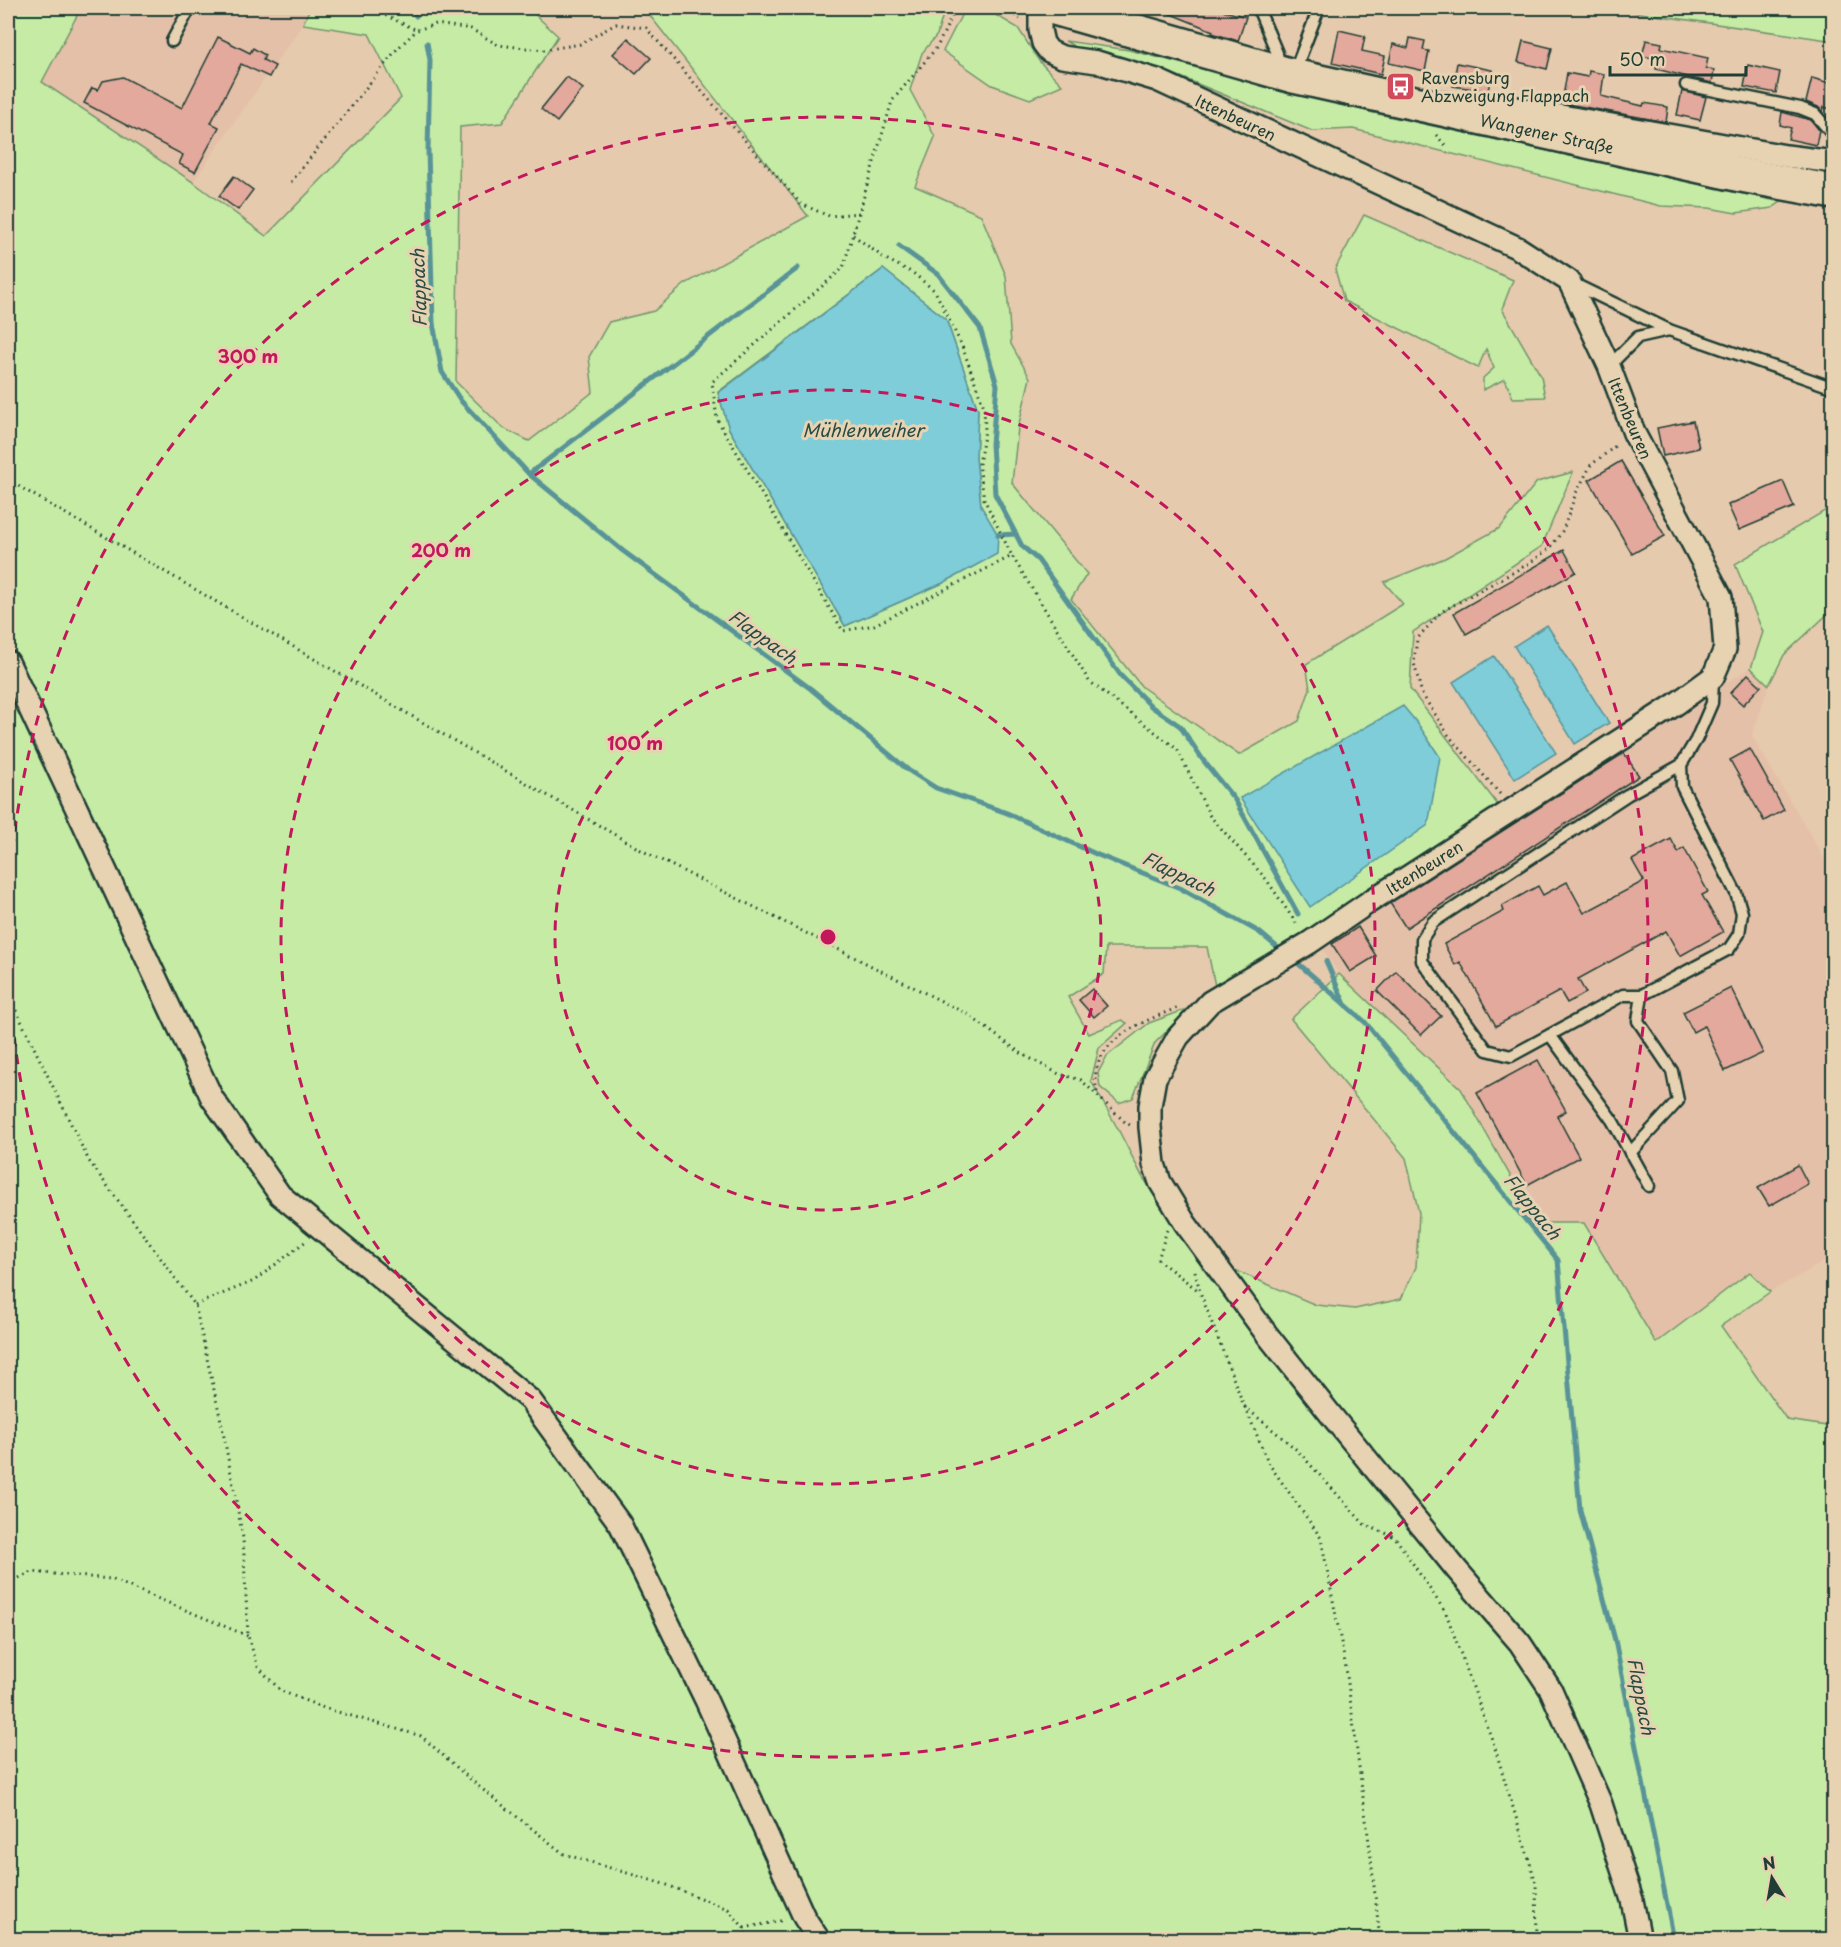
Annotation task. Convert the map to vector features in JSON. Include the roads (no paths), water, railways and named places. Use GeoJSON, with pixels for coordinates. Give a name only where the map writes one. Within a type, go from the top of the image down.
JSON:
{"type":"FeatureCollection","features":[{"type":"Feature","properties":{"kind":"main road","name":"Wangener Straße"},"geometry":{"type":"LineString","coordinates":[[1054,8],[1286,74],[1736,174],[1833,192]]}},
{"type":"Feature","properties":{"kind":"street","name":"Ittenbeuren"},"geometry":{"type":"LineString","coordinates":[[1040,8],[1040,30],[1043,43],[1049,51],[1062,57],[1097,62],[1157,80],[1518,248],[1569,281],[1609,366],[1634,433],[1721,597],[1725,649],[1713,677],[1304,946],[1210,1002],[1178,1037],[1155,1078],[1150,1106],[1149,1127],[1157,1173],[1185,1223],[1265,1332],[1456,1570],[1520,1643],[1551,1689],[1601,1804],[1632,1900],[1640,1940]]}},
{"type":"Feature","properties":{"kind":"street"},"geometry":{"type":"LineString","coordinates":[[1427,106],[1463,101],[1505,106],[1786,156],[1833,162]]}},
{"type":"Feature","properties":{"kind":"street"},"geometry":{"type":"LineString","coordinates":[[8,662],[212,1098],[280,1195],[530,1400],[620,1524],[706,1700],[804,1917],[819,1940]]}},
{"type":"Feature","properties":{"kind":"lane"},"geometry":{"type":"LineString","coordinates":[[172,41],[190,8]]}},
{"type":"Feature","properties":{"kind":"lane"},"geometry":{"type":"LineString","coordinates":[[1258,8],[1286,74]]}},
{"type":"Feature","properties":{"kind":"lane"},"geometry":{"type":"LineString","coordinates":[[1286,74],[1319,8]]}},
{"type":"Feature","properties":{"kind":"lane"},"geometry":{"type":"LineString","coordinates":[[1686,85],[1800,108],[1815,114],[1833,136]]}},
{"type":"Feature","properties":{"kind":"lane"},"geometry":{"type":"LineString","coordinates":[[1569,281],[1668,330],[1833,387]]}},
{"type":"Feature","properties":{"kind":"lane"},"geometry":{"type":"LineString","coordinates":[[1609,366],[1638,337],[1668,330]]}},
{"type":"Feature","properties":{"kind":"lane"},"geometry":{"type":"LineString","coordinates":[[1681,765],[1682,787],[1736,893],[1742,913],[1739,933],[1729,950],[1642,995],[1623,995],[1511,1056],[1487,1050],[1422,961],[1422,939],[1433,922],[1627,795],[1681,765],[1696,740],[1712,703],[1713,677]]}},
{"type":"Feature","properties":{"kind":"lane"},"geometry":{"type":"LineString","coordinates":[[1630,1153],[1678,1101],[1672,1071],[1638,1021],[1642,995]]}},
{"type":"Feature","properties":{"kind":"lane"},"geometry":{"type":"LineString","coordinates":[[1550,1035],[1612,1120],[1649,1186]]}},
{"type":"Feature","properties":{"kind":"water","name":"Mühlenweiher"},"geometry":{"type":"Polygon","coordinates":[[[883,269],[946,319],[978,410],[976,458],[981,506],[998,535],[997,554],[943,583],[845,626],[729,429],[718,393],[883,269]]]}},
{"type":"Feature","properties":{"kind":"water"},"geometry":{"type":"Polygon","coordinates":[[[1547,625],[1609,723],[1575,744],[1514,646],[1547,625]]]}},
{"type":"Feature","properties":{"kind":"water"},"geometry":{"type":"Polygon","coordinates":[[[1494,656],[1556,753],[1515,779],[1453,682],[1494,656]]]}},
{"type":"Feature","properties":{"kind":"water"},"geometry":{"type":"Polygon","coordinates":[[[1403,706],[1440,757],[1428,825],[1310,907],[1240,798],[1403,706]]]}},
{"type":"Feature","properties":{"kind":"waterway","name":"Flappach"},"geometry":{"type":"LineString","coordinates":[[411,8],[416,16]]}},
{"type":"Feature","properties":{"kind":"waterway","name":"Flappach"},"geometry":{"type":"LineString","coordinates":[[427,43],[430,60],[428,151],[433,323],[442,372],[461,401],[529,474],[623,551],[811,689],[908,770],[936,788],[1007,813],[1098,855],[1180,888],[1259,932],[1284,953]]}},
{"type":"Feature","properties":{"kind":"waterway"},"geometry":{"type":"LineString","coordinates":[[899,246],[938,274],[980,328],[997,385],[992,444],[995,494],[1022,546],[1038,560],[1122,677],[1152,707],[1180,726],[1203,760],[1235,800],[1298,914]]}},
{"type":"Feature","properties":{"kind":"waterway"},"geometry":{"type":"LineString","coordinates":[[529,474],[798,268]]}},
{"type":"Feature","properties":{"kind":"waterway"},"geometry":{"type":"LineString","coordinates":[[998,535],[1016,534]]}},
{"type":"Feature","properties":{"kind":"waterway","name":"Flappach"},"geometry":{"type":"LineString","coordinates":[[1292,958],[1365,1022],[1558,1260],[1580,1510],[1615,1640],[1674,1940]]}},
{"type":"Feature","properties":{"kind":"waterway"},"geometry":{"type":"LineString","coordinates":[[1326,961],[1344,1002]]}},
{"type":"Feature","properties":{"kind":"place","name":"Ravensburg Abzweigung Flappach"},"geometry":{"type":"Point","coordinates":[1400,86]}}]}
